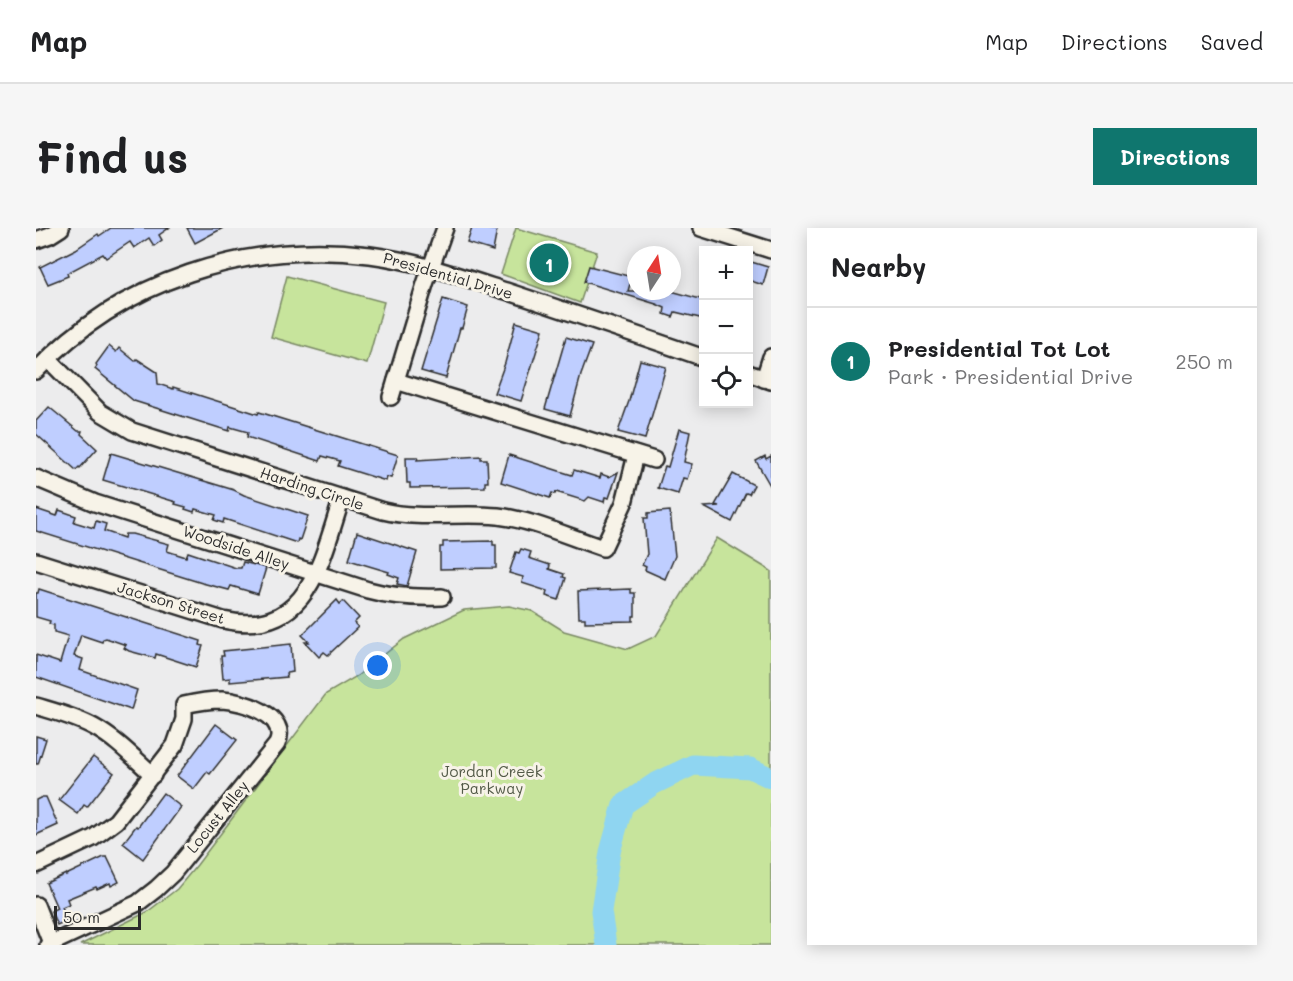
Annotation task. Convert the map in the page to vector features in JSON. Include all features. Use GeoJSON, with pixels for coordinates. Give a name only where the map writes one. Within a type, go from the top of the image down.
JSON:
{"type":"FeatureCollection","features":[{"type":"Feature","properties":{"kind":"street"},"geometry":{"type":"LineString","coordinates":[[36,240],[61,228]]}},
{"type":"Feature","properties":{"kind":"street"},"geometry":{"type":"LineString","coordinates":[[391,397],[445,228]]}},
{"type":"Feature","properties":{"kind":"street"},"geometry":{"type":"LineString","coordinates":[[702,228],[771,250]]}},
{"type":"Feature","properties":{"kind":"street","name":"Presidential Drive"},"geometry":{"type":"LineString","coordinates":[[36,371],[78,332],[134,296],[170,280],[221,263],[274,254],[330,251],[371,255],[431,268],[699,356]]}},
{"type":"Feature","properties":{"kind":"street"},"geometry":{"type":"LineString","coordinates":[[753,376],[768,380],[771,357]]}},
{"type":"Feature","properties":{"kind":"street","name":"Harding Circle"},"geometry":{"type":"LineString","coordinates":[[48,359],[100,412],[132,431],[383,511],[415,517],[483,516],[515,519],[603,548],[624,503],[636,455]]}},
{"type":"Feature","properties":{"kind":"street"},"geometry":{"type":"LineString","coordinates":[[396,381],[654,460]]}},
{"type":"Feature","properties":{"kind":"street","name":"Woodside Alley"},"geometry":{"type":"LineString","coordinates":[[36,478],[95,503],[368,590],[396,596],[442,597]]}},
{"type":"Feature","properties":{"kind":"street","name":"Jackson Street"},"geometry":{"type":"LineString","coordinates":[[36,561],[236,623],[261,621],[276,617],[290,609],[302,598],[317,574],[342,498]]}},
{"type":"Feature","properties":{"kind":"street","name":"Locust Alley"},"geometry":{"type":"LineString","coordinates":[[36,905],[50,944],[138,903],[173,873],[277,744],[280,730],[277,723],[270,717],[246,705],[224,700],[184,705],[184,719],[175,746],[153,775]]}},
{"type":"Feature","properties":{"kind":"street"},"geometry":{"type":"LineString","coordinates":[[36,706],[78,719],[96,728],[113,739],[153,775],[111,825],[93,838],[36,865]]}},
{"type":"Feature","properties":{"kind":"green space"},"geometry":{"type":"Polygon","coordinates":[[[516,228],[597,252],[580,303],[501,274],[516,228]]]}},
{"type":"Feature","properties":{"kind":"green space"},"geometry":{"type":"Polygon","coordinates":[[[287,276],[384,302],[367,364],[271,337],[287,276]]]}},
{"type":"Feature","properties":{"kind":"green space","name":"Jordan Creek Parkway"},"geometry":{"type":"Polygon","coordinates":[[[717,538],[771,571],[771,945],[80,945],[147,912],[177,889],[326,694],[357,676],[404,639],[464,610],[509,606],[532,611],[564,631],[628,649],[656,636],[717,538]]]}},
{"type":"Feature","properties":{"kind":"building"},"geometry":{"type":"Polygon","coordinates":[[[111,228],[169,228],[159,235],[162,240],[154,246],[149,238],[134,248],[130,242],[106,258],[103,254],[67,273],[68,276],[48,284],[40,267],[111,228]]]}},
{"type":"Feature","properties":{"kind":"building"},"geometry":{"type":"Polygon","coordinates":[[[187,228],[223,228],[195,243],[187,228]]]}},
{"type":"Feature","properties":{"kind":"building"},"geometry":{"type":"Polygon","coordinates":[[[472,228],[497,230],[493,251],[467,243],[472,228]]]}},
{"type":"Feature","properties":{"kind":"building"},"geometry":{"type":"Polygon","coordinates":[[[753,262],[768,267],[763,285],[753,282],[753,262]]]}},
{"type":"Feature","properties":{"kind":"building"},"geometry":{"type":"Polygon","coordinates":[[[589,266],[627,276],[627,295],[584,282],[589,266]]]}},
{"type":"Feature","properties":{"kind":"building"},"geometry":{"type":"Polygon","coordinates":[[[681,294],[699,299],[699,318],[675,312],[673,317],[664,314],[665,308],[643,300],[681,300],[681,294]]]}},
{"type":"Feature","properties":{"kind":"building"},"geometry":{"type":"Polygon","coordinates":[[[443,299],[468,307],[446,378],[421,371],[443,299]]]}},
{"type":"Feature","properties":{"kind":"building"},"geometry":{"type":"Polygon","coordinates":[[[516,322],[543,330],[521,401],[494,393],[516,322]]]}},
{"type":"Feature","properties":{"kind":"building"},"geometry":{"type":"Polygon","coordinates":[[[566,337],[592,345],[570,416],[545,409],[566,337]]]}},
{"type":"Feature","properties":{"kind":"building"},"geometry":{"type":"Polygon","coordinates":[[[109,346],[116,352],[119,348],[135,361],[137,359],[157,372],[158,384],[258,414],[259,412],[398,455],[391,478],[387,477],[386,481],[338,466],[340,461],[322,456],[320,461],[247,437],[248,432],[230,427],[229,431],[134,401],[95,369],[109,346]]]}},
{"type":"Feature","properties":{"kind":"building"},"geometry":{"type":"Polygon","coordinates":[[[640,360],[666,367],[645,439],[618,432],[640,360]]]}},
{"type":"Feature","properties":{"kind":"building"},"geometry":{"type":"Polygon","coordinates":[[[49,407],[78,431],[82,431],[81,434],[97,449],[76,470],[36,434],[36,421],[49,407]]]}},
{"type":"Feature","properties":{"kind":"building"},"geometry":{"type":"Polygon","coordinates":[[[679,429],[690,432],[684,462],[692,464],[687,479],[683,478],[678,494],[658,488],[665,466],[668,467],[679,429]]]}},
{"type":"Feature","properties":{"kind":"building"},"geometry":{"type":"Polygon","coordinates":[[[111,453],[234,490],[308,516],[300,540],[298,539],[297,543],[224,519],[223,523],[214,520],[216,515],[195,509],[194,512],[175,504],[176,502],[103,480],[111,453]]]}},
{"type":"Feature","properties":{"kind":"building"},"geometry":{"type":"Polygon","coordinates":[[[509,455],[572,475],[574,470],[600,478],[601,474],[609,477],[618,472],[609,498],[605,497],[604,502],[589,497],[585,501],[556,492],[552,493],[550,498],[501,482],[509,455]]]}},
{"type":"Feature","properties":{"kind":"building"},"geometry":{"type":"Polygon","coordinates":[[[481,456],[481,459],[487,459],[488,482],[485,482],[485,487],[410,488],[410,483],[407,483],[406,457],[418,457],[417,460],[481,456]]]}},
{"type":"Feature","properties":{"kind":"building"},"geometry":{"type":"Polygon","coordinates":[[[765,456],[766,459],[771,456],[771,487],[756,461],[765,456]]]}},
{"type":"Feature","properties":{"kind":"building"},"geometry":{"type":"Polygon","coordinates":[[[733,474],[754,485],[749,494],[746,493],[732,522],[704,507],[719,506],[715,505],[733,474]]]}},
{"type":"Feature","properties":{"kind":"building"},"geometry":{"type":"Polygon","coordinates":[[[36,509],[57,516],[59,510],[76,516],[74,522],[94,528],[96,521],[106,524],[104,531],[124,538],[125,534],[132,534],[169,544],[167,551],[186,557],[188,552],[236,568],[241,568],[243,562],[266,568],[258,594],[231,586],[229,590],[202,583],[36,531],[36,509]]]}},
{"type":"Feature","properties":{"kind":"building"},"geometry":{"type":"Polygon","coordinates":[[[670,511],[675,556],[665,579],[645,570],[646,567],[642,565],[647,554],[644,518],[648,518],[648,513],[670,511]]]}},
{"type":"Feature","properties":{"kind":"building"},"geometry":{"type":"Polygon","coordinates":[[[357,532],[417,552],[407,586],[397,584],[399,578],[388,574],[389,572],[349,560],[357,532]]]}},
{"type":"Feature","properties":{"kind":"building"},"geometry":{"type":"Polygon","coordinates":[[[493,541],[493,545],[496,545],[496,568],[440,569],[440,547],[443,547],[443,542],[493,541]]]}},
{"type":"Feature","properties":{"kind":"building"},"geometry":{"type":"Polygon","coordinates":[[[521,549],[531,552],[529,558],[550,565],[549,569],[564,574],[563,577],[566,578],[559,600],[546,596],[547,591],[522,583],[523,577],[509,573],[516,552],[519,553],[521,549]]]}},
{"type":"Feature","properties":{"kind":"building"},"geometry":{"type":"Polygon","coordinates":[[[39,589],[201,641],[200,645],[203,646],[196,667],[156,654],[155,658],[129,651],[124,648],[126,645],[106,638],[102,642],[81,635],[74,656],[83,659],[80,670],[137,690],[131,710],[36,677],[36,655],[60,663],[68,636],[54,632],[54,625],[49,624],[50,621],[36,617],[36,593],[39,589]]]}},
{"type":"Feature","properties":{"kind":"building"},"geometry":{"type":"Polygon","coordinates":[[[631,589],[631,593],[635,593],[633,621],[585,622],[585,618],[579,618],[578,591],[631,589]]]}},
{"type":"Feature","properties":{"kind":"building"},"geometry":{"type":"Polygon","coordinates":[[[337,600],[340,604],[343,601],[359,618],[354,623],[358,627],[328,655],[324,652],[319,657],[305,642],[309,642],[302,635],[337,600]]]}},
{"type":"Feature","properties":{"kind":"building"},"geometry":{"type":"Polygon","coordinates":[[[291,644],[293,672],[286,673],[287,677],[230,682],[230,678],[223,679],[221,656],[224,656],[223,651],[291,644]]]}},
{"type":"Feature","properties":{"kind":"building"},"geometry":{"type":"Polygon","coordinates":[[[216,724],[237,740],[210,774],[207,772],[194,789],[177,776],[216,724]]]}},
{"type":"Feature","properties":{"kind":"building"},"geometry":{"type":"Polygon","coordinates":[[[36,736],[46,739],[38,764],[36,764],[36,736]]]}},
{"type":"Feature","properties":{"kind":"building"},"geometry":{"type":"Polygon","coordinates":[[[93,757],[114,773],[87,807],[84,805],[78,814],[59,800],[93,757]]]}},
{"type":"Feature","properties":{"kind":"building"},"geometry":{"type":"Polygon","coordinates":[[[163,793],[181,807],[143,859],[123,843],[163,793]]]}},
{"type":"Feature","properties":{"kind":"building"},"geometry":{"type":"Polygon","coordinates":[[[46,797],[58,825],[36,835],[36,800],[46,797]]]}},
{"type":"Feature","properties":{"kind":"building"},"geometry":{"type":"Polygon","coordinates":[[[107,857],[119,882],[111,886],[110,883],[97,889],[96,887],[67,899],[69,904],[62,907],[68,920],[57,925],[51,911],[57,908],[46,883],[107,857]]]}},
{"type":"Feature","properties":{"kind":"waterway"},"geometry":{"type":"LineString","coordinates":[[606,945],[601,911],[610,852],[623,805],[654,784],[693,765],[750,768],[771,778]]}},
{"type":"Feature","properties":{"kind":"place","name":"Presidential Tot Lot"},"geometry":{"type":"Point","coordinates":[549,263]}}]}
